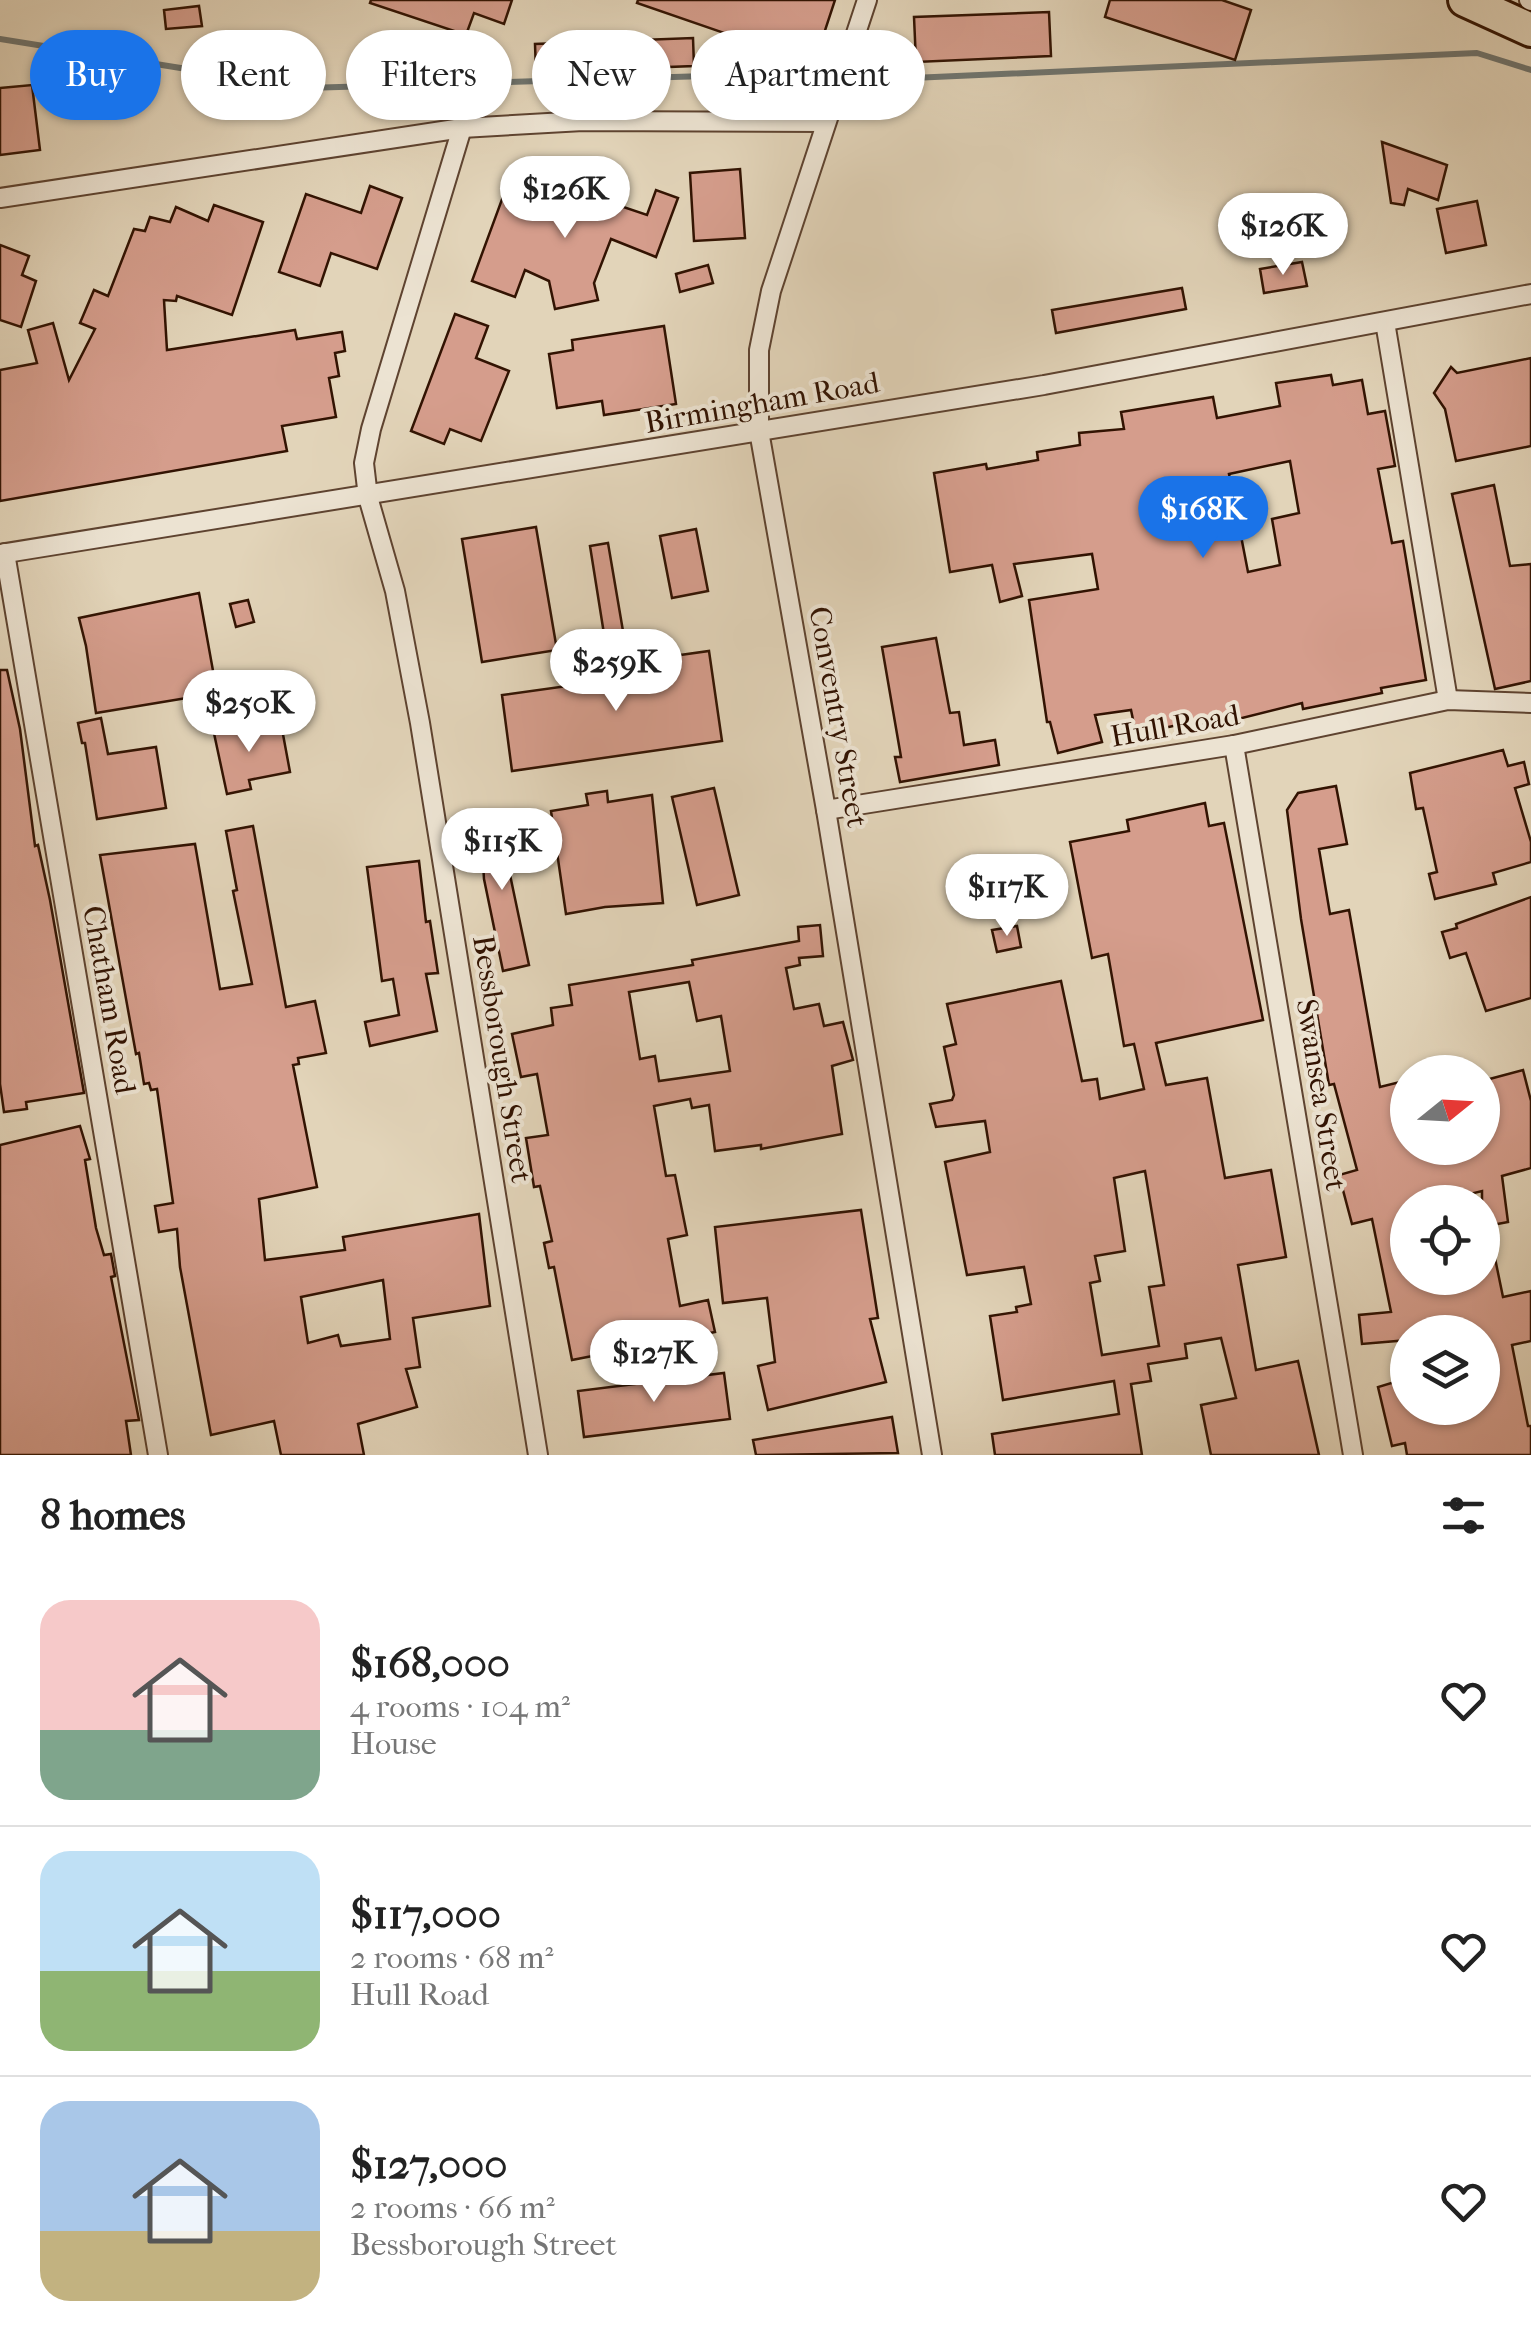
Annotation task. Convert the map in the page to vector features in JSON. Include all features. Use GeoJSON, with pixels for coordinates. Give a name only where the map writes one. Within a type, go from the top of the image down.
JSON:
{"type":"FeatureCollection","features":[{"type":"Feature","properties":{"kind":"highway"},"geometry":{"type":"LineString","coordinates":[[1465,0],[1531,30]]}},
{"type":"Feature","properties":{"kind":"street","name":"Conventry Street"},"geometry":{"type":"LineString","coordinates":[[867,0],[824,122],[768,306],[758,350],[759,431],[932,1455]]}},
{"type":"Feature","properties":{"kind":"street"},"geometry":{"type":"LineString","coordinates":[[0,198],[462,128],[583,120],[824,122]]}},
{"type":"Feature","properties":{"kind":"street","name":"Bessborough Street"},"geometry":{"type":"LineString","coordinates":[[462,128],[371,428],[364,463],[368,496],[395,591],[420,722],[538,1455]]}},
{"type":"Feature","properties":{"kind":"street","name":"Birmingham Road"},"geometry":{"type":"LineString","coordinates":[[3,554],[1044,385],[1531,294]]}},
{"type":"Feature","properties":{"kind":"street"},"geometry":{"type":"LineString","coordinates":[[1385,322],[1448,700]]}},
{"type":"Feature","properties":{"kind":"street","name":"Chatham Road"},"geometry":{"type":"LineString","coordinates":[[3,554],[158,1455]]}},
{"type":"Feature","properties":{"kind":"street","name":"Hull Road"},"geometry":{"type":"LineString","coordinates":[[826,810],[1234,745],[1448,700],[1531,703]]}},
{"type":"Feature","properties":{"kind":"street","name":"Swansea Street"},"geometry":{"type":"LineString","coordinates":[[1234,745],[1352,1455]]}},
{"type":"Feature","properties":{"kind":"building"},"geometry":{"type":"Polygon","coordinates":[[[512,0],[504,24],[474,13],[468,30],[451,30],[370,3],[512,0]]]}},
{"type":"Feature","properties":{"kind":"building"},"geometry":{"type":"Polygon","coordinates":[[[835,0],[825,30],[715,30],[637,3],[835,0]]]}},
{"type":"Feature","properties":{"kind":"building"},"geometry":{"type":"Polygon","coordinates":[[[1110,0],[1222,0],[1251,10],[1235,60],[1105,17],[1110,0]]]}},
{"type":"Feature","properties":{"kind":"building"},"geometry":{"type":"Polygon","coordinates":[[[199,6],[202,26],[166,29],[164,10],[199,6]]]}},
{"type":"Feature","properties":{"kind":"building"},"geometry":{"type":"Polygon","coordinates":[[[1049,12],[1051,56],[925,62],[925,30],[915,30],[914,17],[1049,12]]]}},
{"type":"Feature","properties":{"kind":"building"},"geometry":{"type":"Polygon","coordinates":[[[691,38],[691,66],[671,67],[671,39],[691,38]]]}},
{"type":"Feature","properties":{"kind":"building"},"geometry":{"type":"Polygon","coordinates":[[[30,85],[30,120],[36,120],[40,150],[0,155],[0,88],[30,85]]]}},
{"type":"Feature","properties":{"kind":"building"},"geometry":{"type":"Polygon","coordinates":[[[1382,142],[1447,165],[1438,200],[1408,189],[1404,205],[1391,203],[1382,142]]]}},
{"type":"Feature","properties":{"kind":"building"},"geometry":{"type":"Polygon","coordinates":[[[740,169],[745,238],[694,241],[690,173],[740,169]]]}},
{"type":"Feature","properties":{"kind":"building"},"geometry":{"type":"Polygon","coordinates":[[[508,183],[563,204],[570,189],[647,215],[656,190],[678,198],[656,257],[611,239],[594,283],[598,300],[555,309],[549,281],[525,270],[515,297],[472,281],[508,183]]]}},
{"type":"Feature","properties":{"kind":"building"},"geometry":{"type":"Polygon","coordinates":[[[370,186],[402,198],[377,269],[331,253],[320,286],[279,272],[306,194],[361,213],[370,186]]]}},
{"type":"Feature","properties":{"kind":"building"},"geometry":{"type":"Polygon","coordinates":[[[1477,201],[1486,245],[1446,253],[1437,209],[1477,201]]]}},
{"type":"Feature","properties":{"kind":"building"},"geometry":{"type":"Polygon","coordinates":[[[214,205],[263,222],[232,315],[177,296],[176,301],[164,300],[167,350],[295,330],[297,339],[342,332],[345,351],[335,353],[339,376],[329,378],[336,417],[282,426],[287,451],[0,501],[0,370],[37,363],[28,330],[53,323],[69,380],[95,329],[80,323],[94,290],[108,296],[134,229],[145,231],[150,217],[170,222],[176,207],[208,221],[214,205]]]}},
{"type":"Feature","properties":{"kind":"building"},"geometry":{"type":"Polygon","coordinates":[[[0,245],[29,256],[22,275],[36,281],[21,327],[0,320],[0,245]]]}},
{"type":"Feature","properties":{"kind":"building"},"geometry":{"type":"Polygon","coordinates":[[[1302,262],[1307,286],[1264,293],[1260,269],[1302,262]]]}},
{"type":"Feature","properties":{"kind":"building"},"geometry":{"type":"Polygon","coordinates":[[[708,265],[713,283],[680,292],[676,274],[708,265]]]}},
{"type":"Feature","properties":{"kind":"building"},"geometry":{"type":"Polygon","coordinates":[[[1182,288],[1186,309],[1056,333],[1052,310],[1182,288]]]}},
{"type":"Feature","properties":{"kind":"building"},"geometry":{"type":"Polygon","coordinates":[[[455,314],[488,326],[476,358],[509,371],[481,441],[450,429],[444,444],[411,431],[455,314]]]}},
{"type":"Feature","properties":{"kind":"building"},"geometry":{"type":"Polygon","coordinates":[[[664,326],[676,404],[604,415],[602,401],[557,408],[549,354],[573,350],[572,340],[664,326]]]}},
{"type":"Feature","properties":{"kind":"building"},"geometry":{"type":"Polygon","coordinates":[[[1531,358],[1531,446],[1456,461],[1445,409],[1434,393],[1451,367],[1457,373],[1531,358]]]}},
{"type":"Feature","properties":{"kind":"building"},"geometry":{"type":"Polygon","coordinates":[[[1331,375],[1333,385],[1362,380],[1368,414],[1385,411],[1395,466],[1378,469],[1392,543],[1403,541],[1426,680],[1303,709],[1302,703],[1222,723],[1202,726],[1201,720],[1136,734],[1131,710],[1095,715],[1102,742],[1058,753],[1047,722],[1029,600],[1098,589],[1092,554],[1014,564],[1022,596],[1000,602],[992,565],[950,572],[934,473],[1038,460],[1037,452],[1080,445],[1079,433],[1124,429],[1121,412],[1213,397],[1217,418],[1280,406],[1276,383],[1331,375]],[[1290,461],[1229,474],[1248,572],[1280,565],[1272,519],[1299,513],[1290,461]]]}},
{"type":"Feature","properties":{"kind":"building"},"geometry":{"type":"Polygon","coordinates":[[[1494,485],[1510,566],[1531,564],[1531,681],[1495,689],[1452,494],[1494,485]]]}},
{"type":"Feature","properties":{"kind":"building"},"geometry":{"type":"Polygon","coordinates":[[[536,527],[557,650],[482,662],[462,539],[536,527]]]}},
{"type":"Feature","properties":{"kind":"building"},"geometry":{"type":"Polygon","coordinates":[[[696,529],[708,591],[672,598],[660,536],[696,529]]]}},
{"type":"Feature","properties":{"kind":"building"},"geometry":{"type":"Polygon","coordinates":[[[608,543],[623,631],[604,634],[590,546],[608,543]]]}},
{"type":"Feature","properties":{"kind":"building"},"geometry":{"type":"Polygon","coordinates":[[[199,593],[217,693],[96,713],[79,618],[199,593]]]}},
{"type":"Feature","properties":{"kind":"building"},"geometry":{"type":"Polygon","coordinates":[[[248,600],[254,622],[236,627],[230,604],[248,600]]]}},
{"type":"Feature","properties":{"kind":"building"},"geometry":{"type":"Polygon","coordinates":[[[936,638],[950,713],[959,712],[964,745],[995,740],[999,765],[900,782],[895,757],[901,757],[882,647],[936,638]]]}},
{"type":"Feature","properties":{"kind":"building"},"geometry":{"type":"Polygon","coordinates":[[[709,651],[722,741],[512,771],[502,695],[625,678],[623,663],[709,651]]]}},
{"type":"Feature","properties":{"kind":"building"},"geometry":{"type":"Polygon","coordinates":[[[0,670],[7,670],[20,729],[35,846],[38,845],[50,900],[84,1093],[26,1102],[27,1109],[4,1112],[0,1084],[0,670]]]}},
{"type":"Feature","properties":{"kind":"building"},"geometry":{"type":"Polygon","coordinates":[[[101,718],[108,754],[156,747],[166,808],[97,819],[78,723],[101,718]]]}},
{"type":"Feature","properties":{"kind":"building"},"geometry":{"type":"Polygon","coordinates":[[[238,719],[242,737],[282,729],[290,772],[249,780],[251,789],[227,794],[212,724],[238,719]]]}},
{"type":"Feature","properties":{"kind":"building"},"geometry":{"type":"Polygon","coordinates":[[[1503,750],[1508,766],[1524,762],[1529,784],[1515,788],[1531,842],[1531,862],[1493,873],[1496,884],[1435,899],[1429,874],[1437,872],[1423,808],[1416,809],[1410,773],[1503,750]]]}},
{"type":"Feature","properties":{"kind":"building"},"geometry":{"type":"Polygon","coordinates":[[[1336,786],[1347,844],[1319,849],[1330,914],[1349,910],[1380,1087],[1390,1084],[1390,1165],[1500,1165],[1500,1076],[1523,1070],[1531,1101],[1531,1168],[1502,1176],[1508,1222],[1500,1224],[1500,1185],[1390,1185],[1390,1295],[1500,1295],[1500,1282],[1503,1297],[1531,1291],[1531,1341],[1512,1345],[1531,1426],[1531,1455],[1407,1455],[1405,1443],[1392,1446],[1378,1387],[1390,1383],[1390,1425],[1500,1425],[1500,1315],[1390,1315],[1390,1342],[1362,1344],[1359,1315],[1391,1312],[1372,1219],[1352,1224],[1339,1175],[1357,1170],[1334,1084],[1329,1085],[1301,919],[1287,810],[1298,793],[1336,786]]]}},
{"type":"Feature","properties":{"kind":"building"},"geometry":{"type":"Polygon","coordinates":[[[714,788],[739,895],[697,905],[672,797],[714,788]]]}},
{"type":"Feature","properties":{"kind":"building"},"geometry":{"type":"Polygon","coordinates":[[[607,791],[608,802],[652,795],[663,903],[566,914],[551,811],[588,805],[586,794],[607,791]]]}},
{"type":"Feature","properties":{"kind":"building"},"geometry":{"type":"Polygon","coordinates":[[[1205,803],[1209,826],[1224,823],[1263,1020],[1156,1043],[1166,1085],[1207,1078],[1225,1178],[1271,1170],[1286,1257],[1238,1265],[1256,1370],[1298,1361],[1319,1455],[1211,1455],[1201,1405],[1236,1398],[1221,1338],[1185,1344],[1187,1358],[1148,1364],[1151,1381],[1131,1384],[1142,1455],[995,1455],[992,1434],[1119,1414],[1114,1381],[1003,1400],[990,1316],[1017,1312],[1016,1307],[1031,1304],[1024,1267],[967,1275],[945,1162],[990,1152],[985,1121],[936,1127],[930,1104],[952,1100],[954,1095],[944,1047],[956,1044],[947,1004],[1061,981],[1082,1081],[1097,1079],[1100,1099],[1144,1089],[1134,1044],[1124,1046],[1108,954],[1092,958],[1070,842],[1129,831],[1127,820],[1205,803]],[[1145,1171],[1114,1178],[1125,1251],[1095,1256],[1100,1281],[1090,1283],[1102,1355],[1159,1346],[1149,1287],[1164,1285],[1145,1171]]]}},
{"type":"Feature","properties":{"kind":"building"},"geometry":{"type":"Polygon","coordinates":[[[506,818],[513,870],[509,870],[529,965],[503,971],[476,824],[506,818]]]}},
{"type":"Feature","properties":{"kind":"building"},"geometry":{"type":"Polygon","coordinates":[[[253,826],[286,1007],[315,1001],[326,1053],[298,1058],[299,1064],[293,1065],[317,1187],[259,1199],[265,1260],[345,1250],[343,1237],[479,1214],[490,1306],[413,1318],[420,1367],[406,1369],[417,1407],[358,1424],[364,1455],[281,1455],[274,1421],[211,1435],[180,1267],[177,1229],[159,1232],[155,1206],[173,1203],[157,1089],[151,1090],[149,1083],[144,1084],[139,1053],[136,1054],[100,855],[195,844],[220,989],[252,984],[233,891],[237,890],[226,831],[253,826]],[[383,1280],[301,1297],[308,1343],[338,1335],[341,1346],[390,1339],[383,1280]]]}},
{"type":"Feature","properties":{"kind":"building"},"geometry":{"type":"Polygon","coordinates":[[[419,861],[426,922],[430,921],[438,973],[426,974],[437,1031],[370,1046],[365,1022],[399,1015],[393,979],[382,981],[367,867],[419,861]]]}},
{"type":"Feature","properties":{"kind":"building"},"geometry":{"type":"Polygon","coordinates":[[[1531,897],[1531,998],[1486,1011],[1466,953],[1450,958],[1442,932],[1531,897]]]}},
{"type":"Feature","properties":{"kind":"building"},"geometry":{"type":"Polygon","coordinates":[[[820,925],[823,956],[799,958],[800,965],[786,968],[794,1009],[819,1004],[824,1026],[843,1022],[853,1060],[832,1066],[842,1134],[761,1149],[761,1145],[715,1151],[709,1105],[692,1108],[690,1099],[654,1106],[666,1176],[675,1175],[687,1235],[668,1239],[680,1306],[708,1300],[715,1332],[572,1360],[554,1267],[549,1268],[544,1243],[552,1241],[540,1186],[534,1187],[526,1138],[548,1135],[537,1074],[521,1077],[512,1034],[553,1025],[551,1008],[572,1005],[569,985],[693,965],[692,960],[799,941],[798,927],[820,925]],[[689,982],[629,992],[640,1059],[655,1056],[659,1081],[730,1071],[721,1016],[697,1021],[689,982]]]}},
{"type":"Feature","properties":{"kind":"building"},"geometry":{"type":"Polygon","coordinates":[[[1017,926],[1021,947],[997,952],[992,930],[1017,926]]]}},
{"type":"Feature","properties":{"kind":"building"},"geometry":{"type":"Polygon","coordinates":[[[80,1126],[90,1159],[85,1160],[96,1228],[104,1255],[111,1254],[115,1276],[111,1277],[139,1420],[126,1421],[131,1455],[0,1455],[0,1145],[80,1126]]]}},
{"type":"Feature","properties":{"kind":"building"},"geometry":{"type":"Polygon","coordinates":[[[861,1210],[878,1318],[870,1319],[886,1382],[768,1410],[758,1366],[775,1362],[767,1298],[723,1303],[715,1227],[861,1210]]]}},
{"type":"Feature","properties":{"kind":"building"},"geometry":{"type":"Polygon","coordinates":[[[724,1373],[730,1419],[584,1437],[578,1391],[724,1373]]]}},
{"type":"Feature","properties":{"kind":"building"},"geometry":{"type":"Polygon","coordinates":[[[892,1417],[898,1453],[756,1455],[753,1440],[892,1417]]]}},
{"type":"Feature","properties":{"kind":"waterway"},"geometry":{"type":"LineString","coordinates":[[0,39],[305,88],[691,76]]}},
{"type":"Feature","properties":{"kind":"waterway"},"geometry":{"type":"LineString","coordinates":[[925,77],[1477,53],[1531,70]]}}]}
